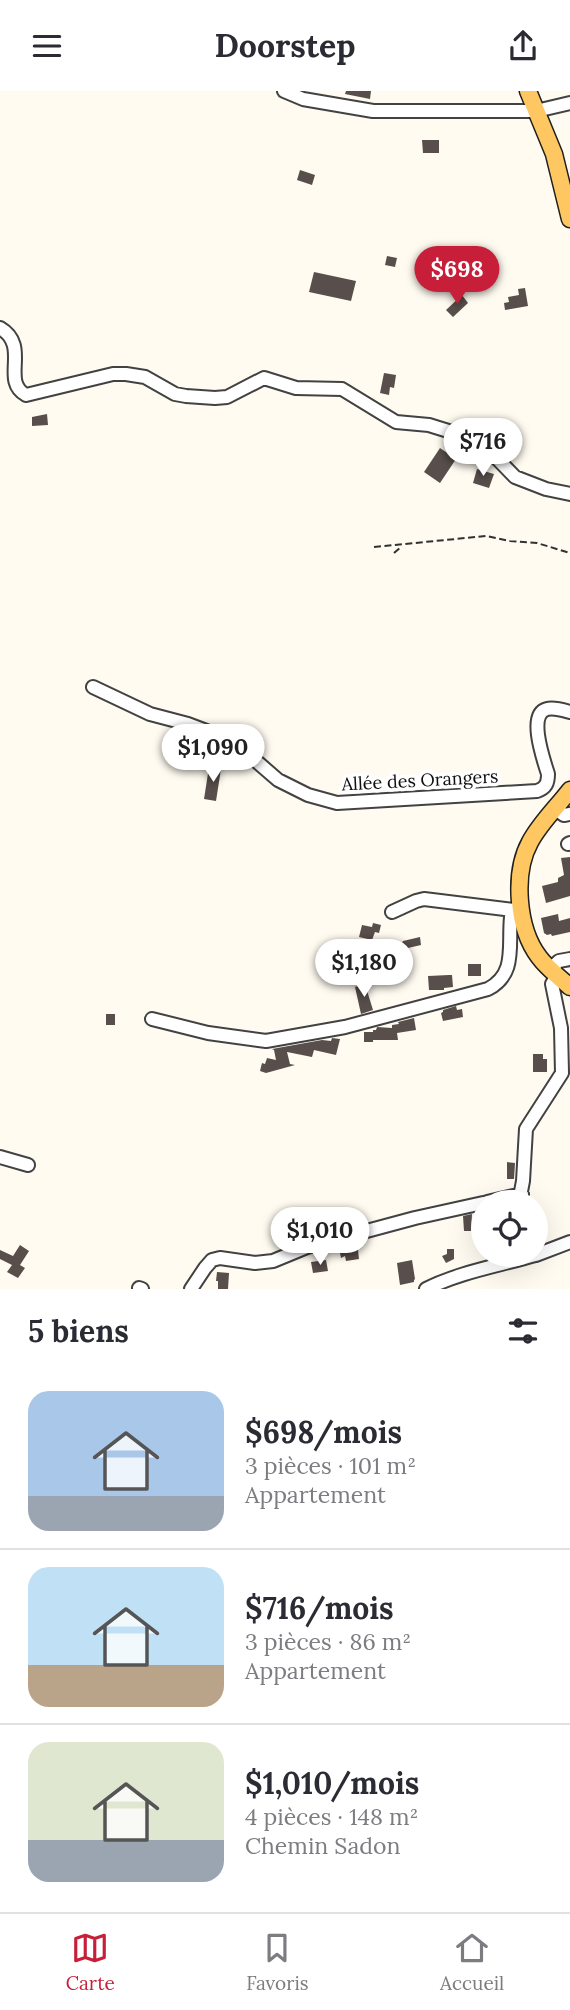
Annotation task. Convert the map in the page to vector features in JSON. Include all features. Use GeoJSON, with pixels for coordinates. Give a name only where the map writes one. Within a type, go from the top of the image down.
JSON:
{"type":"FeatureCollection","features":[{"type":"Feature","properties":{"kind":"main road"},"geometry":{"type":"LineString","coordinates":[[528,91],[554,154],[570,219]]}},
{"type":"Feature","properties":{"kind":"main road"},"geometry":{"type":"LineString","coordinates":[[570,790],[563,812],[532,838],[526,849],[520,874],[517,908],[526,934],[538,956],[570,987]]}},
{"type":"Feature","properties":{"kind":"street"},"geometry":{"type":"LineString","coordinates":[[284,91],[303,99],[373,111],[536,111],[570,103]]}},
{"type":"Feature","properties":{"kind":"street"},"geometry":{"type":"LineString","coordinates":[[0,328],[8,333],[10,340],[5,380],[10,389],[26,395],[113,374],[145,377],[175,394],[186,396],[227,397],[264,378],[296,388],[342,390],[396,422],[429,425],[481,442],[515,477],[546,489],[570,494]]}},
{"type":"Feature","properties":{"kind":"street","name":"Allée des Orangers"},"geometry":{"type":"LineString","coordinates":[[93,687],[150,714],[188,724],[233,741],[278,780],[308,795],[337,803],[542,789],[548,781],[548,774],[538,735],[538,720],[541,712],[546,709],[570,712]]}},
{"type":"Feature","properties":{"kind":"street"},"geometry":{"type":"LineString","coordinates":[[152,1019],[208,1033],[266,1041],[345,1027],[488,989],[497,985],[505,975],[509,934],[517,908],[424,899],[392,912]]}},
{"type":"Feature","properties":{"kind":"street"},"geometry":{"type":"LineString","coordinates":[[521,1190],[526,1129],[565,1082],[562,1073],[561,1028],[552,983],[559,961],[570,959]]}},
{"type":"Feature","properties":{"kind":"street"},"geometry":{"type":"LineString","coordinates":[[0,1157],[29,1165]]}},
{"type":"Feature","properties":{"kind":"street"},"geometry":{"type":"LineString","coordinates":[[191,1289],[212,1260],[220,1258],[255,1263],[273,1261],[307,1247],[471,1206]]}},
{"type":"Feature","properties":{"kind":"street"},"geometry":{"type":"LineString","coordinates":[[548,1250],[570,1242]]}},
{"type":"Feature","properties":{"kind":"street"},"geometry":{"type":"LineString","coordinates":[[426,1289],[450,1277],[495,1267]]}},
{"type":"Feature","properties":{"kind":"path"},"geometry":{"type":"LineString","coordinates":[[374,547],[486,536],[537,543],[570,553]]}},
{"type":"Feature","properties":{"kind":"path"},"geometry":{"type":"LineString","coordinates":[[394,553],[403,545]]}},
{"type":"Feature","properties":{"kind":"building"},"geometry":{"type":"Polygon","coordinates":[[[346,91],[371,91],[370,99],[345,94],[346,91]]]}},
{"type":"Feature","properties":{"kind":"building"},"geometry":{"type":"Polygon","coordinates":[[[422,140],[439,140],[439,153],[423,153],[422,140]]]}},
{"type":"Feature","properties":{"kind":"building"},"geometry":{"type":"Polygon","coordinates":[[[300,170],[315,175],[312,185],[297,180],[300,170]]]}},
{"type":"Feature","properties":{"kind":"building"},"geometry":{"type":"Polygon","coordinates":[[[387,256],[397,258],[395,267],[385,265],[387,256]]]}},
{"type":"Feature","properties":{"kind":"building"},"geometry":{"type":"Polygon","coordinates":[[[314,272],[356,281],[351,301],[309,292],[314,272]]]}},
{"type":"Feature","properties":{"kind":"building"},"geometry":{"type":"Polygon","coordinates":[[[525,288],[528,306],[505,310],[504,303],[509,302],[508,297],[519,295],[518,289],[525,288]]]}},
{"type":"Feature","properties":{"kind":"building"},"geometry":{"type":"Polygon","coordinates":[[[462,295],[468,303],[453,317],[446,310],[462,295]]]}},
{"type":"Feature","properties":{"kind":"building"},"geometry":{"type":"Polygon","coordinates":[[[384,373],[396,375],[394,388],[390,387],[389,395],[380,393],[384,373]]]}},
{"type":"Feature","properties":{"kind":"building"},"geometry":{"type":"Polygon","coordinates":[[[47,414],[48,425],[32,426],[32,417],[47,414]]]}},
{"type":"Feature","properties":{"kind":"building"},"geometry":{"type":"Polygon","coordinates":[[[440,448],[456,459],[440,483],[424,472],[440,448]]]}},
{"type":"Feature","properties":{"kind":"building"},"geometry":{"type":"Polygon","coordinates":[[[477,469],[494,474],[489,488],[473,483],[477,469]]]}},
{"type":"Feature","properties":{"kind":"building"},"geometry":{"type":"Polygon","coordinates":[[[209,767],[221,769],[216,801],[204,799],[209,767]]]}},
{"type":"Feature","properties":{"kind":"building"},"geometry":{"type":"Polygon","coordinates":[[[570,857],[570,896],[546,903],[542,886],[558,882],[558,878],[564,875],[561,858],[570,857]]]}},
{"type":"Feature","properties":{"kind":"building"},"geometry":{"type":"Polygon","coordinates":[[[558,914],[559,921],[570,918],[570,932],[547,935],[544,933],[541,918],[558,914]]]}},
{"type":"Feature","properties":{"kind":"building"},"geometry":{"type":"Polygon","coordinates":[[[373,923],[381,925],[379,933],[375,932],[372,940],[359,937],[362,925],[372,927],[373,923]]]}},
{"type":"Feature","properties":{"kind":"building"},"geometry":{"type":"Polygon","coordinates":[[[420,937],[421,945],[408,948],[403,955],[397,951],[403,941],[420,937]]]}},
{"type":"Feature","properties":{"kind":"building"},"geometry":{"type":"Polygon","coordinates":[[[468,964],[481,964],[481,976],[468,976],[468,964]]]}},
{"type":"Feature","properties":{"kind":"building"},"geometry":{"type":"Polygon","coordinates":[[[452,975],[453,987],[429,990],[428,976],[452,975]]]}},
{"type":"Feature","properties":{"kind":"building"},"geometry":{"type":"Polygon","coordinates":[[[365,984],[373,1010],[361,1014],[355,987],[365,984]]]}},
{"type":"Feature","properties":{"kind":"building"},"geometry":{"type":"Polygon","coordinates":[[[456,1006],[457,1010],[462,1009],[463,1017],[443,1021],[443,1010],[456,1006]]]}},
{"type":"Feature","properties":{"kind":"building"},"geometry":{"type":"Polygon","coordinates":[[[106,1014],[115,1014],[115,1025],[106,1025],[106,1014]]]}},
{"type":"Feature","properties":{"kind":"building"},"geometry":{"type":"Polygon","coordinates":[[[414,1018],[416,1030],[397,1033],[398,1040],[364,1042],[364,1032],[373,1032],[377,1027],[392,1028],[392,1025],[399,1024],[398,1022],[414,1018]]]}},
{"type":"Feature","properties":{"kind":"building"},"geometry":{"type":"Polygon","coordinates":[[[332,1038],[340,1039],[336,1055],[314,1050],[312,1057],[287,1052],[290,1064],[295,1065],[266,1073],[260,1071],[267,1058],[276,1060],[272,1049],[322,1040],[331,1041],[332,1038]]]}},
{"type":"Feature","properties":{"kind":"building"},"geometry":{"type":"Polygon","coordinates":[[[533,1054],[543,1054],[543,1059],[547,1059],[547,1072],[533,1072],[533,1054]]]}},
{"type":"Feature","properties":{"kind":"building"},"geometry":{"type":"Polygon","coordinates":[[[507,1162],[515,1163],[514,1179],[507,1179],[507,1162]]]}},
{"type":"Feature","properties":{"kind":"building"},"geometry":{"type":"Polygon","coordinates":[[[471,1214],[471,1231],[464,1231],[463,1216],[471,1214]]]}},
{"type":"Feature","properties":{"kind":"building"},"geometry":{"type":"Polygon","coordinates":[[[20,1245],[29,1251],[20,1265],[25,1268],[18,1278],[7,1272],[12,1265],[0,1259],[0,1250],[13,1256],[20,1245]]]}},
{"type":"Feature","properties":{"kind":"building"},"geometry":{"type":"Polygon","coordinates":[[[347,1245],[348,1250],[358,1250],[359,1259],[346,1261],[345,1256],[341,1258],[339,1248],[347,1245]]]}},
{"type":"Feature","properties":{"kind":"building"},"geometry":{"type":"Polygon","coordinates":[[[447,1249],[454,1249],[454,1259],[446,1263],[442,1256],[447,1254],[447,1249]]]}},
{"type":"Feature","properties":{"kind":"building"},"geometry":{"type":"Polygon","coordinates":[[[326,1260],[328,1271],[313,1273],[311,1262],[326,1260]]]}},
{"type":"Feature","properties":{"kind":"building"},"geometry":{"type":"Polygon","coordinates":[[[412,1260],[414,1282],[400,1285],[397,1263],[412,1260]]]}},
{"type":"Feature","properties":{"kind":"building"},"geometry":{"type":"Polygon","coordinates":[[[217,1272],[229,1273],[228,1289],[218,1289],[217,1272]]]}}]}
